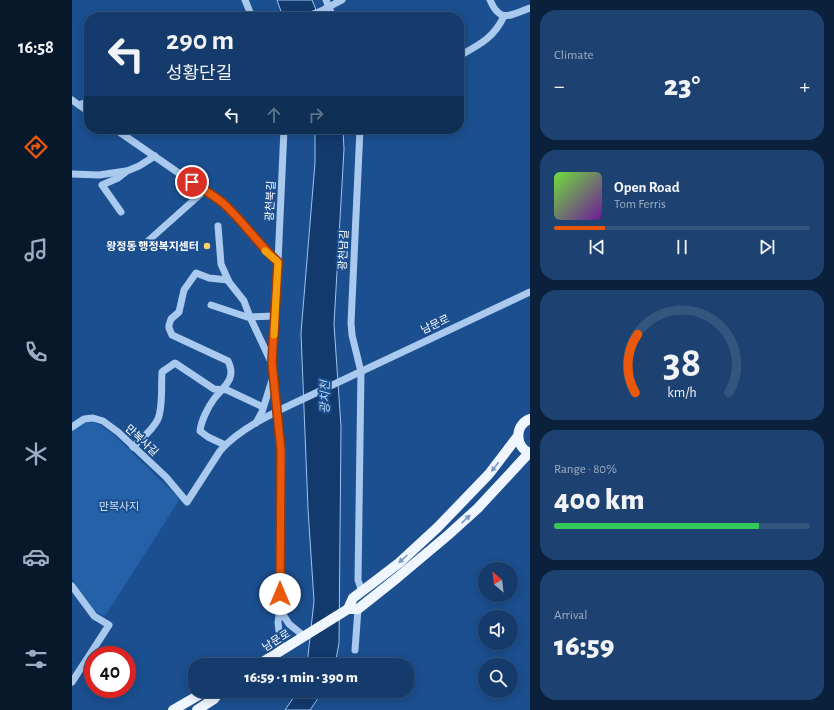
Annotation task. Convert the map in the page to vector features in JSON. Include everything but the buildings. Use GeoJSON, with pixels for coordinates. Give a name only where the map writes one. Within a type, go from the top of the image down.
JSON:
{"type":"FeatureCollection","features":[{"type":"Feature","properties":{"kind":"main road"},"geometry":{"type":"LineString","coordinates":[[529,453],[522,448],[518,436],[522,425],[530,419]]}},
{"type":"Feature","properties":{"kind":"main road"},"geometry":{"type":"LineString","coordinates":[[353,609],[353,598],[399,563],[438,527],[489,474],[518,436]]}},
{"type":"Feature","properties":{"kind":"main road","name":"남문로"},"geometry":{"type":"LineString","coordinates":[[270,658],[305,635],[353,609],[398,578],[478,508],[529,453]]}},
{"type":"Feature","properties":{"kind":"main road"},"geometry":{"type":"LineString","coordinates":[[438,527],[447,536]]}},
{"type":"Feature","properties":{"kind":"main road"},"geometry":{"type":"LineString","coordinates":[[173,710],[194,698]]}},
{"type":"Feature","properties":{"kind":"main road"},"geometry":{"type":"LineString","coordinates":[[197,710],[215,698]]}},
{"type":"Feature","properties":{"kind":"street"},"geometry":{"type":"LineString","coordinates":[[245,0],[250,12]]}},
{"type":"Feature","properties":{"kind":"street"},"geometry":{"type":"LineString","coordinates":[[318,12],[328,3],[342,0]]}},
{"type":"Feature","properties":{"kind":"street"},"geometry":{"type":"LineString","coordinates":[[490,0],[494,10],[504,16],[530,8]]}},
{"type":"Feature","properties":{"kind":"street"},"geometry":{"type":"LineString","coordinates":[[464,53],[492,36],[499,27],[504,16]]}},
{"type":"Feature","properties":{"kind":"street"},"geometry":{"type":"LineString","coordinates":[[72,100],[84,108]]}},
{"type":"Feature","properties":{"kind":"street"},"geometry":{"type":"LineString","coordinates":[[79,105],[84,103]]}},
{"type":"Feature","properties":{"kind":"street"},"geometry":{"type":"LineString","coordinates":[[122,134],[222,203],[278,262]]}},
{"type":"Feature","properties":{"kind":"street","name":"광천북길"},"geometry":{"type":"LineString","coordinates":[[281,651],[278,622],[280,610],[281,451],[272,378],[272,362],[284,134]]}},
{"type":"Feature","properties":{"kind":"street","name":"광천남길"},"geometry":{"type":"LineString","coordinates":[[360,134],[351,323],[352,335],[361,372],[358,580],[362,592]]}},
{"type":"Feature","properties":{"kind":"street"},"geometry":{"type":"LineString","coordinates":[[72,174],[99,175],[126,171],[139,166],[155,156]]}},
{"type":"Feature","properties":{"kind":"street"},"geometry":{"type":"LineString","coordinates":[[121,212],[102,185],[118,178],[126,171]]}},
{"type":"Feature","properties":{"kind":"street"},"geometry":{"type":"LineString","coordinates":[[148,241],[204,191]]}},
{"type":"Feature","properties":{"kind":"street"},"geometry":{"type":"LineString","coordinates":[[218,226],[221,264],[228,280],[244,301],[250,317],[272,362]]}},
{"type":"Feature","properties":{"kind":"street"},"geometry":{"type":"LineString","coordinates":[[228,280],[209,278],[196,273],[184,290],[179,312],[168,325],[172,335],[228,361],[230,366],[231,375],[227,385],[213,400],[201,425],[200,431],[208,437],[225,445],[244,430],[277,412]]}},
{"type":"Feature","properties":{"kind":"street","name":"남문로"},"geometry":{"type":"LineString","coordinates":[[277,412],[530,292]]}},
{"type":"Feature","properties":{"kind":"street"},"geometry":{"type":"LineString","coordinates":[[211,305],[250,317],[275,316]]}},
{"type":"Feature","properties":{"kind":"street"},"geometry":{"type":"LineString","coordinates":[[133,447],[158,419],[162,372],[175,363],[214,389],[227,390],[263,407]]}},
{"type":"Feature","properties":{"kind":"street"},"geometry":{"type":"LineString","coordinates":[[256,424],[272,378]]}},
{"type":"Feature","properties":{"kind":"street","name":"만복사길"},"geometry":{"type":"LineString","coordinates":[[72,427],[84,419],[93,418],[103,421],[118,432],[166,477],[187,502],[225,445]]}},
{"type":"Feature","properties":{"kind":"street"},"geometry":{"type":"LineString","coordinates":[[72,586],[94,616],[109,625],[72,682]]}},
{"type":"Feature","properties":{"kind":"street"},"geometry":{"type":"LineString","coordinates":[[353,609],[355,650]]}},
{"type":"Feature","properties":{"kind":"street"},"geometry":{"type":"LineString","coordinates":[[280,610],[289,624],[305,635]]}},
{"type":"Feature","properties":{"kind":"green space","name":"만복사지"},"geometry":{"type":"Polygon","coordinates":[[[93,422],[113,434],[179,498],[178,502],[105,616],[94,611],[72,579],[72,429],[85,423],[93,422]]]}},
{"type":"Feature","properties":{"kind":"water"},"geometry":{"type":"Polygon","coordinates":[[[277,0],[312,0],[317,12],[281,12],[277,0]]]}},
{"type":"Feature","properties":{"kind":"water","name":"광치천"},"geometry":{"type":"Polygon","coordinates":[[[315,134],[343,134],[344,149],[334,324],[341,427],[339,643],[336,658],[308,658],[314,601],[308,509],[301,333],[315,163],[315,134]]]}},
{"type":"Feature","properties":{"kind":"water"},"geometry":{"type":"Polygon","coordinates":[[[293,698],[318,698],[310,710],[285,710],[293,698]]]}},
{"type":"Feature","properties":{"kind":"slow traffic"},"geometry":{"type":"LineString","coordinates":[[265,251],[278,262],[274,335]]}},
{"type":"Feature","properties":{"kind":"place","name":"왕정동 행정복지센터"},"geometry":{"type":"Point","coordinates":[207,246]}},
{"type":"Feature","properties":{"kind":"route"},"geometry":{"type":"LineString","coordinates":[[192,182],[222,203],[278,262],[272,378],[280,432],[281,451],[280,594]]}}]}
